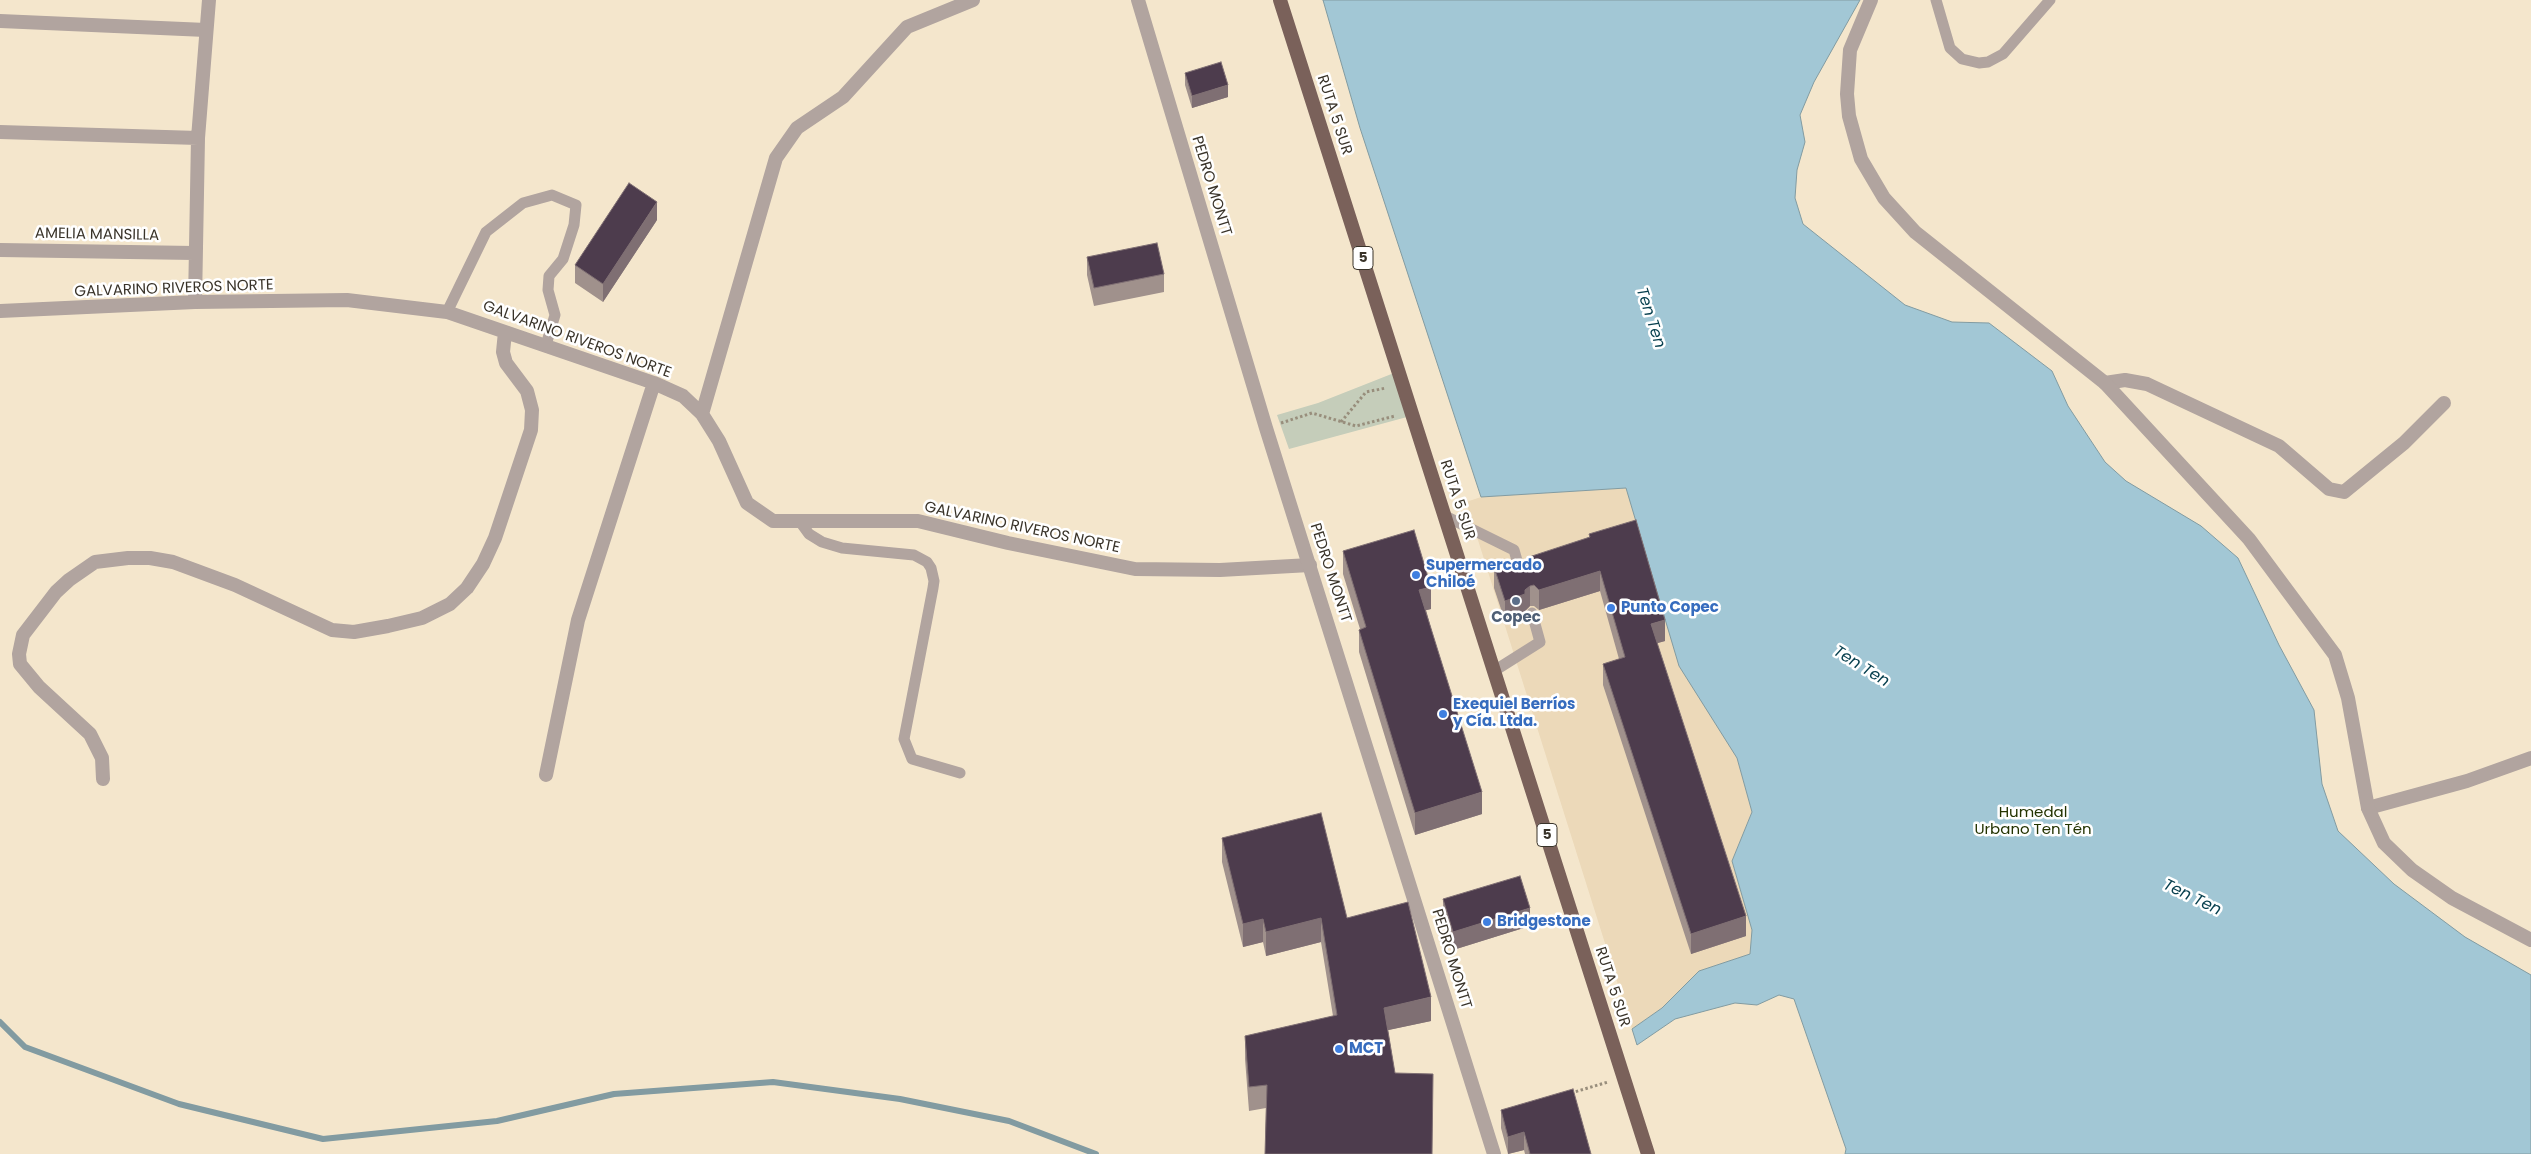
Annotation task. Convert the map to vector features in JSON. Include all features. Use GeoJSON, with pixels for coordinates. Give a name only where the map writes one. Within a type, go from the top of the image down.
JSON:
{"type":"FeatureCollection","features":[{"type":"Feature","properties":{"kind":"highway","name":"RUTA 5 SUR"},"geometry":{"type":"LineString","coordinates":[[1280,0],[1648,1154]]}},
{"type":"Feature","properties":{"kind":"street"},"geometry":{"type":"LineString","coordinates":[[195,302],[194,253],[198,138],[209,0]]}},
{"type":"Feature","properties":{"kind":"street"},"geometry":{"type":"LineString","coordinates":[[702,414],[776,158],[797,128],[843,97],[907,27],[973,0]]}},
{"type":"Feature","properties":{"kind":"street","name":"PEDRO MONTT"},"geometry":{"type":"LineString","coordinates":[[1138,0],[1266,428],[1494,1154]]}},
{"type":"Feature","properties":{"kind":"street"},"geometry":{"type":"LineString","coordinates":[[1871,0],[1850,50],[1847,94],[1854,137],[1871,179],[1884,198],[1915,232],[2105,383],[2249,539],[2335,656],[2348,698],[2368,808],[2384,843],[2412,870],[2452,898],[2531,940]]}},
{"type":"Feature","properties":{"kind":"street"},"geometry":{"type":"LineString","coordinates":[[0,21],[206,30]]}},
{"type":"Feature","properties":{"kind":"street"},"geometry":{"type":"LineString","coordinates":[[0,132],[198,138]]}},
{"type":"Feature","properties":{"kind":"street","name":"AMELIA MANSILLA"},"geometry":{"type":"LineString","coordinates":[[0,250],[194,253]]}},
{"type":"Feature","properties":{"kind":"street","name":"GALVARINO RIVEROS NORTE"},"geometry":{"type":"LineString","coordinates":[[0,310],[195,302],[347,300],[447,312],[654,383],[683,396],[702,414],[719,441],[747,503],[773,522],[918,521],[1008,543],[1135,568],[1220,570],[1310,565]]}},
{"type":"Feature","properties":{"kind":"street"},"geometry":{"type":"LineString","coordinates":[[103,780],[102,758],[90,734],[39,687],[20,664],[19,654],[23,635],[56,592],[69,580],[95,562],[128,558],[173,562],[235,585],[332,630],[354,632],[388,626],[422,618],[450,604],[467,588],[483,564],[495,538],[531,430],[532,410],[527,391],[506,363],[503,352],[505,332]]}},
{"type":"Feature","properties":{"kind":"street"},"geometry":{"type":"LineString","coordinates":[[2105,383],[2125,380],[2147,384],[2279,446],[2330,489],[2344,492],[2404,444],[2444,403]]}},
{"type":"Feature","properties":{"kind":"street"},"geometry":{"type":"LineString","coordinates":[[546,775],[578,620],[654,383]]}},
{"type":"Feature","properties":{"kind":"street"},"geometry":{"type":"LineString","coordinates":[[2368,808],[2467,781],[2531,758]]}},
{"type":"Feature","properties":{"kind":"lane"},"geometry":{"type":"LineString","coordinates":[[1936,0],[1950,48],[1962,59],[1979,63],[1996,59],[2003,54],[2050,0]]}},
{"type":"Feature","properties":{"kind":"lane"},"geometry":{"type":"LineString","coordinates":[[447,312],[486,232],[523,203],[552,194],[576,205],[574,225],[563,259],[549,276],[548,290],[555,315],[546,345]]}},
{"type":"Feature","properties":{"kind":"lane"},"geometry":{"type":"LineString","coordinates":[[1445,516],[1514,550],[1522,579]]}},
{"type":"Feature","properties":{"kind":"lane"},"geometry":{"type":"LineString","coordinates":[[801,522],[810,534],[822,542],[842,548],[914,554],[921,557],[931,568],[934,582],[904,739],[912,759],[960,773]]}},
{"type":"Feature","properties":{"kind":"lane"},"geometry":{"type":"LineString","coordinates":[[1494,671],[1540,642],[1532,613]]}},
{"type":"Feature","properties":{"kind":"path"},"geometry":{"type":"LineString","coordinates":[[1341,422],[1366,392],[1403,385]]}},
{"type":"Feature","properties":{"kind":"path"},"geometry":{"type":"LineString","coordinates":[[1266,428],[1312,413],[1356,426],[1412,411]]}},
{"type":"Feature","properties":{"kind":"path"},"geometry":{"type":"LineString","coordinates":[[1568,1094],[1623,1077]]}},
{"type":"Feature","properties":{"kind":"shaded area"},"geometry":{"type":"Polygon","coordinates":[[[1626,488],[1737,758],[1752,812],[1732,861],[1752,930],[1750,954],[1699,971],[1662,1008],[1632,1029],[1466,502],[1481,497],[1626,488]]]}},
{"type":"Feature","properties":{"kind":"green space"},"geometry":{"type":"Polygon","coordinates":[[[1394,373],[1407,417],[1289,449],[1277,415],[1318,403],[1394,373]]]}},
{"type":"Feature","properties":{"kind":"water","name":"Humedal Urbano Ten Tén"},"geometry":{"type":"Polygon","coordinates":[[[1323,0],[1860,0],[1814,82],[1800,115],[1805,142],[1797,170],[1795,198],[1803,224],[1905,305],[1952,322],[1989,323],[2052,371],[2068,406],[2105,462],[2126,481],[2201,526],[2238,558],[2279,645],[2314,710],[2322,784],[2338,831],[2394,884],[2465,937],[2531,975],[2531,1154],[1845,1154],[1846,1149],[1794,999],[1779,995],[1757,1005],[1735,1003],[1675,1019],[1637,1045],[1632,1029],[1662,1008],[1699,971],[1750,954],[1752,930],[1732,861],[1752,812],[1737,758],[1679,666],[1626,488],[1481,497],[1360,128],[1323,0]]]}},
{"type":"Feature","properties":{"kind":"building"},"geometry":{"type":"Polygon","coordinates":[[[1221,62],[1228,85],[1192,96],[1185,73],[1221,62]]]}},
{"type":"Feature","properties":{"kind":"building"},"geometry":{"type":"Polygon","coordinates":[[[629,183],[657,202],[603,284],[575,265],[629,183]]]}},
{"type":"Feature","properties":{"kind":"building"},"geometry":{"type":"Polygon","coordinates":[[[1157,243],[1164,274],[1094,288],[1087,257],[1157,243]]]}},
{"type":"Feature","properties":{"kind":"building"},"geometry":{"type":"Polygon","coordinates":[[[1636,520],[1665,620],[1651,624],[1746,916],[1691,934],[1603,664],[1625,657],[1600,571],[1539,590],[1534,585],[1530,586],[1525,590],[1525,594],[1505,601],[1494,567],[1515,561],[1520,566],[1524,566],[1529,561],[1529,557],[1590,537],[1589,534],[1636,520]]]}},
{"type":"Feature","properties":{"kind":"building"},"geometry":{"type":"Polygon","coordinates":[[[1414,530],[1431,587],[1419,590],[1482,792],[1415,813],[1359,630],[1366,627],[1343,551],[1414,530]]]}},
{"type":"Feature","properties":{"kind":"building","name":"MCT"},"geometry":{"type":"Polygon","coordinates":[[[1321,813],[1347,918],[1408,902],[1431,997],[1384,1008],[1395,1073],[1433,1074],[1432,1154],[1265,1154],[1267,1085],[1249,1087],[1245,1036],[1337,1015],[1321,918],[1266,932],[1263,919],[1243,924],[1222,838],[1321,813]]]}},
{"type":"Feature","properties":{"kind":"building"},"geometry":{"type":"Polygon","coordinates":[[[1520,876],[1530,908],[1453,932],[1443,899],[1520,876]]]}},
{"type":"Feature","properties":{"kind":"building"},"geometry":{"type":"Polygon","coordinates":[[[1573,1089],[1591,1154],[1530,1154],[1524,1132],[1508,1137],[1501,1110],[1573,1089]]]}},
{"type":"Feature","properties":{"kind":"waterway"},"geometry":{"type":"LineString","coordinates":[[0,1022],[25,1047],[179,1104],[323,1139],[497,1121],[614,1094],[773,1082],[900,1099],[1009,1121],[1096,1154]]}},
{"type":"Feature","properties":{"kind":"place","name":"Supermercado Chiloé"},"geometry":{"type":"Point","coordinates":[1416,575]}},
{"type":"Feature","properties":{"kind":"place","name":"Copec"},"geometry":{"type":"Point","coordinates":[1516,601]}},
{"type":"Feature","properties":{"kind":"place","name":"Punto Copec"},"geometry":{"type":"Point","coordinates":[1611,608]}},
{"type":"Feature","properties":{"kind":"place","name":"Exequiel Berríos y Cía. Ltda."},"geometry":{"type":"Point","coordinates":[1443,714]}},
{"type":"Feature","properties":{"kind":"place","name":"Bridgestone"},"geometry":{"type":"Point","coordinates":[1487,922]}},
{"type":"Feature","properties":{"kind":"place","name":"MCT"},"geometry":{"type":"Point","coordinates":[1339,1049]}},
{"type":"Feature","properties":{"kind":"water label","name":"Ten Ten"},"geometry":{"type":"Point","coordinates":[1650,318]}},
{"type":"Feature","properties":{"kind":"water label","name":"Ten Ten"},"geometry":{"type":"Point","coordinates":[1861,667]}},
{"type":"Feature","properties":{"kind":"water label","name":"Ten Ten"},"geometry":{"type":"Point","coordinates":[2192,898]}}]}
